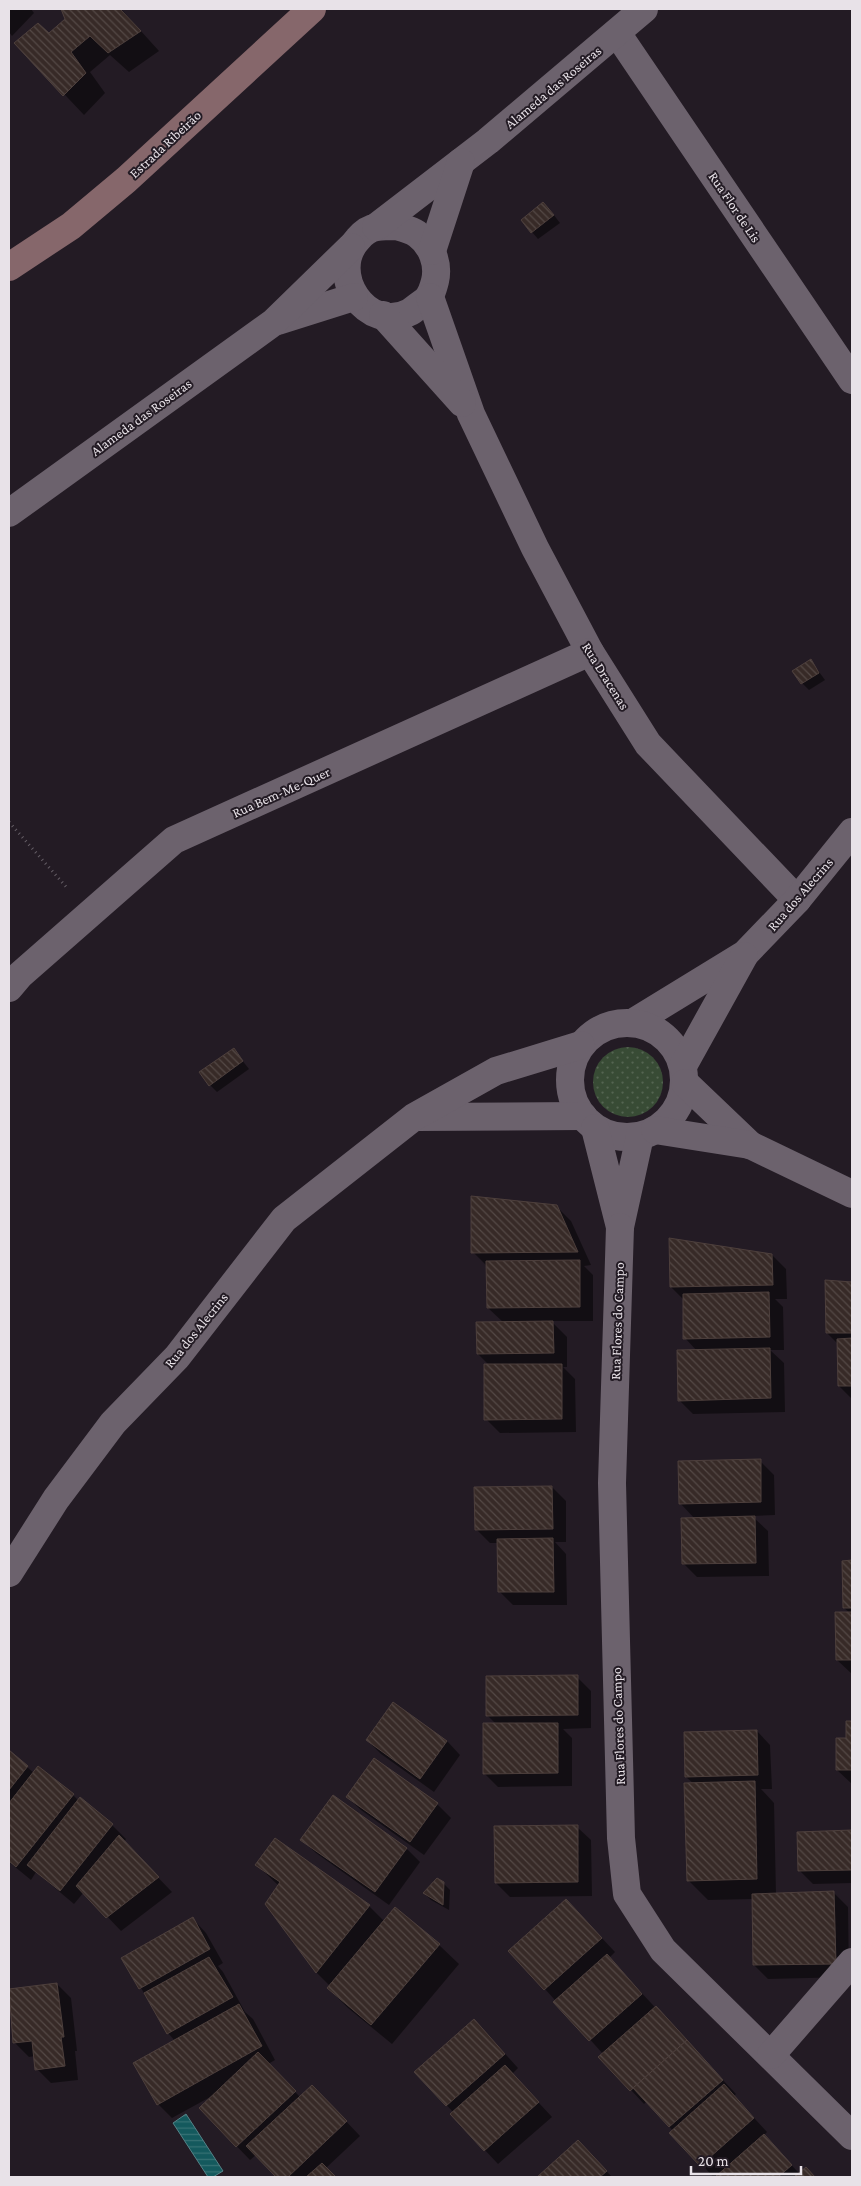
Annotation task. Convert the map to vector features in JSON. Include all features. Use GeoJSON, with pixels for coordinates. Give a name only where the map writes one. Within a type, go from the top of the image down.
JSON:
{"type":"FeatureCollection","features":[{"type":"Feature","properties":{"kind":"street","name":"Estrada Ribeirão"},"geometry":{"type":"LineString","coordinates":[[9,267],[71,226],[126,180],[312,9]]}},
{"type":"Feature","properties":{"kind":"street","name":"Alameda das Roseiras"},"geometry":{"type":"LineString","coordinates":[[376,227],[461,162],[644,9]]}},
{"type":"Feature","properties":{"kind":"street","name":"Rua Flor de Lis"},"geometry":{"type":"LineString","coordinates":[[617,33],[852,380]]}},
{"type":"Feature","properties":{"kind":"street"},"geometry":{"type":"LineString","coordinates":[[432,251],[461,162]]}},
{"type":"Feature","properties":{"kind":"street"},"geometry":{"type":"LineString","coordinates":[[396,226],[418,235],[432,251],[437,274],[430,297],[409,312],[396,316],[383,315],[370,310],[354,297],[346,278],[346,262],[351,246],[363,233],[376,227],[396,226]]}},
{"type":"Feature","properties":{"kind":"street","name":"Alameda das Roseiras"},"geometry":{"type":"LineString","coordinates":[[9,513],[274,322],[351,246]]}},
{"type":"Feature","properties":{"kind":"street","name":"Alameda das Roseiras"},"geometry":{"type":"LineString","coordinates":[[274,322],[354,297]]}},
{"type":"Feature","properties":{"kind":"street","name":"Rua Dracenas"},"geometry":{"type":"LineString","coordinates":[[430,297],[471,414],[536,548],[590,652],[648,744],[797,900]]}},
{"type":"Feature","properties":{"kind":"street","name":"Rua Dracenas"},"geometry":{"type":"LineString","coordinates":[[383,315],[471,414]]}},
{"type":"Feature","properties":{"kind":"street","name":"Rua Bem-Me-Quer"},"geometry":{"type":"LineString","coordinates":[[9,988],[20,975],[174,840],[590,652]]}},
{"type":"Feature","properties":{"kind":"street","name":"Rua dos Alecrins"},"geometry":{"type":"LineString","coordinates":[[634,1022],[745,954],[797,900],[852,832]]}},
{"type":"Feature","properties":{"kind":"street","name":"Rua dos Alecrins"},"geometry":{"type":"LineString","coordinates":[[684,1075],[745,954]]}},
{"type":"Feature","properties":{"kind":"street"},"geometry":{"type":"LineString","coordinates":[[648,1133],[673,1115],[681,1100],[684,1075],[677,1050],[666,1037],[651,1027],[634,1022],[614,1023],[596,1031],[581,1045],[572,1062],[569,1081],[573,1100],[589,1122],[611,1135],[628,1137],[648,1133],[750,1145],[852,1194]]}},
{"type":"Feature","properties":{"kind":"street","name":"Rua dos Alecrins"},"geometry":{"type":"LineString","coordinates":[[9,1573],[56,1499],[113,1423],[177,1357],[284,1219],[414,1117],[496,1071],[581,1045]]}},
{"type":"Feature","properties":{"kind":"street"},"geometry":{"type":"LineString","coordinates":[[684,1075],[750,1145]]}},
{"type":"Feature","properties":{"kind":"street"},"geometry":{"type":"LineString","coordinates":[[414,1117],[589,1122]]}},
{"type":"Feature","properties":{"kind":"street","name":"Rua Flores do Campo"},"geometry":{"type":"LineString","coordinates":[[589,1122],[620,1227]]}},
{"type":"Feature","properties":{"kind":"street","name":"Rua Flores do Campo"},"geometry":{"type":"LineString","coordinates":[[648,1133],[620,1227],[612,1483],[621,1828],[627,1894],[663,1950],[852,2136]]}},
{"type":"Feature","properties":{"kind":"street"},"geometry":{"type":"LineString","coordinates":[[771,2055],[852,1962]]}},
{"type":"Feature","properties":{"kind":"path"},"geometry":{"type":"LineString","coordinates":[[9,822],[90,914]]}},
{"type":"Feature","properties":{"kind":"green space"},"geometry":{"type":"Polygon","coordinates":[[[628,1047],[641,1050],[653,1057],[660,1069],[663,1082],[660,1095],[653,1107],[641,1114],[628,1117],[615,1114],[603,1107],[596,1095],[593,1082],[596,1069],[603,1057],[615,1050],[628,1047]]]}},
{"type":"Feature","properties":{"kind":"water"},"geometry":{"type":"Polygon","coordinates":[[[186,2114],[223,2171],[213,2177],[208,2177],[173,2123],[186,2114]]]}},
{"type":"Feature","properties":{"kind":"building"},"geometry":{"type":"Polygon","coordinates":[[[61,9],[120,9],[141,31],[108,53],[90,36],[71,52],[86,73],[63,96],[14,43],[38,23],[49,33],[65,19],[61,9]]]}},
{"type":"Feature","properties":{"kind":"building"},"geometry":{"type":"Polygon","coordinates":[[[543,202],[554,215],[531,233],[521,220],[543,202]]]}},
{"type":"Feature","properties":{"kind":"building"},"geometry":{"type":"Polygon","coordinates":[[[811,659],[819,673],[801,684],[792,671],[811,659]]]}},
{"type":"Feature","properties":{"kind":"building"},"geometry":{"type":"Polygon","coordinates":[[[234,1048],[243,1061],[209,1086],[199,1072],[234,1048]]]}},
{"type":"Feature","properties":{"kind":"building"},"geometry":{"type":"Polygon","coordinates":[[[471,1196],[557,1205],[578,1252],[471,1253],[471,1196]]]}},
{"type":"Feature","properties":{"kind":"building"},"geometry":{"type":"Polygon","coordinates":[[[669,1238],[772,1254],[773,1285],[670,1287],[669,1238]]]}},
{"type":"Feature","properties":{"kind":"building"},"geometry":{"type":"Polygon","coordinates":[[[580,1260],[580,1307],[487,1308],[486,1261],[580,1260]]]}},
{"type":"Feature","properties":{"kind":"building"},"geometry":{"type":"Polygon","coordinates":[[[825,1280],[852,1282],[852,1333],[826,1333],[825,1280]]]}},
{"type":"Feature","properties":{"kind":"building"},"geometry":{"type":"Polygon","coordinates":[[[769,1292],[770,1337],[683,1339],[683,1294],[769,1292]]]}},
{"type":"Feature","properties":{"kind":"building"},"geometry":{"type":"Polygon","coordinates":[[[553,1321],[554,1353],[477,1354],[476,1322],[553,1321]]]}},
{"type":"Feature","properties":{"kind":"building"},"geometry":{"type":"Polygon","coordinates":[[[852,1338],[852,1386],[838,1386],[837,1339],[852,1338]]]}},
{"type":"Feature","properties":{"kind":"building"},"geometry":{"type":"Polygon","coordinates":[[[770,1348],[771,1398],[678,1401],[677,1350],[770,1348]]]}},
{"type":"Feature","properties":{"kind":"building"},"geometry":{"type":"Polygon","coordinates":[[[484,1364],[562,1364],[562,1419],[484,1420],[484,1364]]]}},
{"type":"Feature","properties":{"kind":"building"},"geometry":{"type":"Polygon","coordinates":[[[761,1459],[761,1502],[679,1504],[678,1461],[761,1459]]]}},
{"type":"Feature","properties":{"kind":"building"},"geometry":{"type":"Polygon","coordinates":[[[552,1486],[553,1529],[475,1530],[474,1487],[552,1486]]]}},
{"type":"Feature","properties":{"kind":"building"},"geometry":{"type":"Polygon","coordinates":[[[755,1516],[756,1563],[682,1564],[681,1518],[755,1516]]]}},
{"type":"Feature","properties":{"kind":"building"},"geometry":{"type":"Polygon","coordinates":[[[553,1538],[554,1592],[498,1592],[497,1539],[553,1538]]]}},
{"type":"Feature","properties":{"kind":"building"},"geometry":{"type":"Polygon","coordinates":[[[852,1560],[852,1608],[843,1608],[842,1561],[852,1560]]]}},
{"type":"Feature","properties":{"kind":"building"},"geometry":{"type":"Polygon","coordinates":[[[835,1612],[852,1612],[852,1660],[836,1660],[835,1612]]]}},
{"type":"Feature","properties":{"kind":"building"},"geometry":{"type":"Polygon","coordinates":[[[578,1675],[578,1715],[486,1716],[486,1676],[578,1675]]]}},
{"type":"Feature","properties":{"kind":"building"},"geometry":{"type":"Polygon","coordinates":[[[393,1702],[447,1741],[420,1779],[366,1740],[393,1702]]]}},
{"type":"Feature","properties":{"kind":"building"},"geometry":{"type":"Polygon","coordinates":[[[846,1721],[852,1721],[852,1770],[836,1770],[836,1738],[846,1738],[846,1721]]]}},
{"type":"Feature","properties":{"kind":"building"},"geometry":{"type":"Polygon","coordinates":[[[483,1723],[558,1723],[558,1773],[483,1774],[483,1723]]]}},
{"type":"Feature","properties":{"kind":"building"},"geometry":{"type":"Polygon","coordinates":[[[757,1730],[758,1775],[685,1777],[684,1732],[757,1730]]]}},
{"type":"Feature","properties":{"kind":"building"},"geometry":{"type":"Polygon","coordinates":[[[9,1750],[28,1766],[9,1790],[9,1750]]]}},
{"type":"Feature","properties":{"kind":"building"},"geometry":{"type":"Polygon","coordinates":[[[374,1758],[438,1803],[410,1842],[346,1797],[374,1758]]]}},
{"type":"Feature","properties":{"kind":"building"},"geometry":{"type":"Polygon","coordinates":[[[38,1766],[74,1794],[16,1867],[9,1861],[9,1803],[38,1766]]]}},
{"type":"Feature","properties":{"kind":"building"},"geometry":{"type":"Polygon","coordinates":[[[755,1781],[757,1879],[687,1881],[684,1783],[755,1781]]]}},
{"type":"Feature","properties":{"kind":"building"},"geometry":{"type":"Polygon","coordinates":[[[333,1795],[407,1848],[375,1892],[300,1840],[333,1795]]]}},
{"type":"Feature","properties":{"kind":"building"},"geometry":{"type":"Polygon","coordinates":[[[80,1797],[113,1824],[60,1891],[27,1865],[80,1797]]]}},
{"type":"Feature","properties":{"kind":"building"},"geometry":{"type":"Polygon","coordinates":[[[578,1825],[578,1882],[495,1883],[494,1826],[578,1825]]]}},
{"type":"Feature","properties":{"kind":"building"},"geometry":{"type":"Polygon","coordinates":[[[852,1830],[852,1870],[798,1871],[797,1832],[852,1830]]]}},
{"type":"Feature","properties":{"kind":"building"},"geometry":{"type":"Polygon","coordinates":[[[119,1835],[159,1877],[106,1918],[76,1886],[119,1835]]]}},
{"type":"Feature","properties":{"kind":"building"},"geometry":{"type":"Polygon","coordinates":[[[275,1838],[370,1905],[316,1973],[265,1904],[280,1882],[255,1865],[275,1838]]]}},
{"type":"Feature","properties":{"kind":"building"},"geometry":{"type":"Polygon","coordinates":[[[437,1878],[444,1882],[443,1905],[423,1893],[437,1878]]]}},
{"type":"Feature","properties":{"kind":"building"},"geometry":{"type":"Polygon","coordinates":[[[834,1891],[836,1964],[753,1965],[752,1894],[834,1891]]]}},
{"type":"Feature","properties":{"kind":"building"},"geometry":{"type":"Polygon","coordinates":[[[566,1899],[602,1938],[544,1990],[508,1951],[566,1899]]]}},
{"type":"Feature","properties":{"kind":"building"},"geometry":{"type":"Polygon","coordinates":[[[395,1907],[440,1944],[371,2025],[327,1988],[395,1907]]]}},
{"type":"Feature","properties":{"kind":"building"},"geometry":{"type":"Polygon","coordinates":[[[193,1917],[210,1949],[139,1989],[121,1958],[193,1917]]]}},
{"type":"Feature","properties":{"kind":"building"},"geometry":{"type":"Polygon","coordinates":[[[607,1954],[642,1994],[589,2041],[553,2002],[607,1954]]]}},
{"type":"Feature","properties":{"kind":"building"},"geometry":{"type":"Polygon","coordinates":[[[209,1957],[233,1997],[167,2034],[144,1993],[209,1957]]]}},
{"type":"Feature","properties":{"kind":"building"},"geometry":{"type":"Polygon","coordinates":[[[57,1983],[64,2037],[61,2037],[65,2066],[35,2070],[32,2041],[13,2043],[9,1989],[57,1983]]]}},
{"type":"Feature","properties":{"kind":"building"},"geometry":{"type":"Polygon","coordinates":[[[239,2004],[262,2046],[157,2105],[133,2063],[239,2004]]]}},
{"type":"Feature","properties":{"kind":"building"},"geometry":{"type":"Polygon","coordinates":[[[656,2006],[687,2040],[630,2091],[598,2057],[656,2006]]]}},
{"type":"Feature","properties":{"kind":"building"},"geometry":{"type":"Polygon","coordinates":[[[474,2019],[505,2054],[446,2106],[414,2072],[474,2019]]]}},
{"type":"Feature","properties":{"kind":"building"},"geometry":{"type":"Polygon","coordinates":[[[687,2040],[723,2080],[669,2127],[633,2088],[687,2040]]]}},
{"type":"Feature","properties":{"kind":"building"},"geometry":{"type":"Polygon","coordinates":[[[258,2052],[296,2091],[236,2147],[199,2108],[258,2052]]]}},
{"type":"Feature","properties":{"kind":"building"},"geometry":{"type":"Polygon","coordinates":[[[505,2065],[539,2102],[484,2151],[450,2114],[505,2065]]]}},
{"type":"Feature","properties":{"kind":"building"},"geometry":{"type":"Polygon","coordinates":[[[724,2084],[754,2118],[700,2166],[669,2133],[724,2084]]]}},
{"type":"Feature","properties":{"kind":"building"},"geometry":{"type":"Polygon","coordinates":[[[312,2085],[347,2121],[288,2177],[276,2177],[246,2146],[312,2085]]]}},
{"type":"Feature","properties":{"kind":"building"},"geometry":{"type":"Polygon","coordinates":[[[764,2134],[792,2165],[778,2177],[715,2177],[764,2134]]]}},
{"type":"Feature","properties":{"kind":"building"},"geometry":{"type":"Polygon","coordinates":[[[578,2140],[607,2171],[600,2177],[537,2177],[578,2140]]]}},
{"type":"Feature","properties":{"kind":"building"},"geometry":{"type":"Polygon","coordinates":[[[322,2163],[336,2177],[306,2177],[322,2163]]]}},
{"type":"Feature","properties":{"kind":"building"},"geometry":{"type":"Polygon","coordinates":[[[806,2167],[815,2177],[794,2177],[806,2167]]]}}]}
